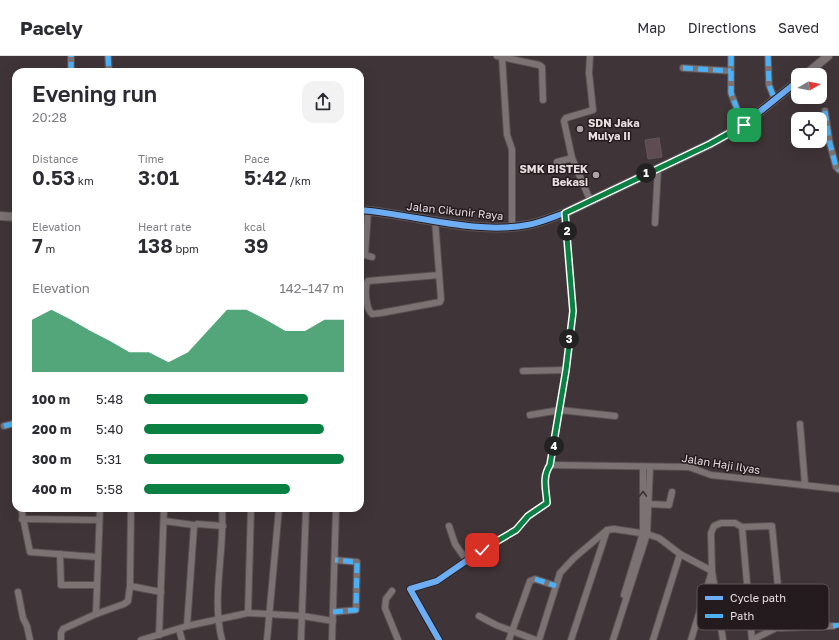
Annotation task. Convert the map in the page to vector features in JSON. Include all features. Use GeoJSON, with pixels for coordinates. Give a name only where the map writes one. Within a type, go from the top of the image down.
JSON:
{"type":"FeatureCollection","features":[{"type":"Feature","properties":{"kind":"street"},"geometry":{"type":"LineString","coordinates":[[70,56],[71,68]]}},
{"type":"Feature","properties":{"kind":"street"},"geometry":{"type":"LineString","coordinates":[[108,56],[109,68]]}},
{"type":"Feature","properties":{"kind":"street"},"geometry":{"type":"LineString","coordinates":[[590,56],[589,73],[593,110],[566,118],[564,121],[572,158],[590,200]]}},
{"type":"Feature","properties":{"kind":"street"},"geometry":{"type":"LineString","coordinates":[[731,56],[731,93],[744,125]]}},
{"type":"Feature","properties":{"kind":"street"},"geometry":{"type":"LineString","coordinates":[[768,56],[769,85],[775,100]]}},
{"type":"Feature","properties":{"kind":"street"},"geometry":{"type":"LineString","coordinates":[[813,68],[828,56]]}},
{"type":"Feature","properties":{"kind":"street"},"geometry":{"type":"LineString","coordinates":[[512,227],[512,149],[507,135],[499,57],[539,65],[542,67],[544,100]]}},
{"type":"Feature","properties":{"kind":"street"},"geometry":{"type":"LineString","coordinates":[[684,68],[731,71]]}},
{"type":"Feature","properties":{"kind":"street","name":"Jalan Cikunir Raya"},"geometry":{"type":"LineString","coordinates":[[364,210],[483,227],[512,227],[527,225],[565,213],[710,144],[744,125],[791,87]]}},
{"type":"Feature","properties":{"kind":"street"},"geometry":{"type":"LineString","coordinates":[[825,111],[830,144],[836,167],[839,170]]}},
{"type":"Feature","properties":{"kind":"street"},"geometry":{"type":"LineString","coordinates":[[557,162],[572,158]]}},
{"type":"Feature","properties":{"kind":"street"},"geometry":{"type":"LineString","coordinates":[[655,223],[658,168]]}},
{"type":"Feature","properties":{"kind":"street"},"geometry":{"type":"LineString","coordinates":[[364,210],[365,256],[372,257]]}},
{"type":"Feature","properties":{"kind":"street"},"geometry":{"type":"LineString","coordinates":[[438,640],[410,589],[437,581],[516,530],[528,516],[547,503],[545,478],[546,472],[550,465],[560,410],[573,311],[565,213]]}},
{"type":"Feature","properties":{"kind":"street"},"geometry":{"type":"LineString","coordinates":[[0,216],[12,217]]}},
{"type":"Feature","properties":{"kind":"street"},"geometry":{"type":"LineString","coordinates":[[434,220],[439,275],[441,299],[439,303],[372,314],[368,310],[366,286],[368,281],[439,275]]}},
{"type":"Feature","properties":{"kind":"street"},"geometry":{"type":"LineString","coordinates":[[523,371],[566,370]]}},
{"type":"Feature","properties":{"kind":"street"},"geometry":{"type":"LineString","coordinates":[[530,415],[560,410],[615,416]]}},
{"type":"Feature","properties":{"kind":"street"},"geometry":{"type":"LineString","coordinates":[[4,426],[12,424]]}},
{"type":"Feature","properties":{"kind":"street"},"geometry":{"type":"LineString","coordinates":[[800,424],[805,485]]}},
{"type":"Feature","properties":{"kind":"street","name":"Jalan Haji Ilyas"},"geometry":{"type":"LineString","coordinates":[[550,465],[593,464],[643,467],[689,467],[711,475],[839,488]]}},
{"type":"Feature","properties":{"kind":"street"},"geometry":{"type":"LineString","coordinates":[[609,640],[645,534],[643,467]]}},
{"type":"Feature","properties":{"kind":"street"},"geometry":{"type":"LineString","coordinates":[[613,640],[645,534],[649,504],[650,467]]}},
{"type":"Feature","properties":{"kind":"street"},"geometry":{"type":"LineString","coordinates":[[649,504],[669,505],[672,492]]}},
{"type":"Feature","properties":{"kind":"street"},"geometry":{"type":"LineString","coordinates":[[21,512],[29,551],[97,557]]}},
{"type":"Feature","properties":{"kind":"street"},"geometry":{"type":"LineString","coordinates":[[96,614],[100,512]]}},
{"type":"Feature","properties":{"kind":"street"},"geometry":{"type":"LineString","coordinates":[[61,640],[61,631],[63,629],[128,601],[130,586],[131,512]]}},
{"type":"Feature","properties":{"kind":"street"},"geometry":{"type":"LineString","coordinates":[[159,635],[164,512]]}},
{"type":"Feature","properties":{"kind":"street"},"geometry":{"type":"LineString","coordinates":[[222,512],[223,526],[218,620],[222,640]]}},
{"type":"Feature","properties":{"kind":"street"},"geometry":{"type":"LineString","coordinates":[[248,613],[251,512]]}},
{"type":"Feature","properties":{"kind":"street"},"geometry":{"type":"LineString","coordinates":[[267,640],[279,512]]}},
{"type":"Feature","properties":{"kind":"street"},"geometry":{"type":"LineString","coordinates":[[301,640],[306,512]]}},
{"type":"Feature","properties":{"kind":"street"},"geometry":{"type":"LineString","coordinates":[[332,640],[336,512]]}},
{"type":"Feature","properties":{"kind":"street"},"geometry":{"type":"LineString","coordinates":[[22,519],[99,520]]}},
{"type":"Feature","properties":{"kind":"street"},"geometry":{"type":"LineString","coordinates":[[164,521],[194,525],[223,526]]}},
{"type":"Feature","properties":{"kind":"street"},"geometry":{"type":"LineString","coordinates":[[714,584],[712,571],[711,533],[714,526],[721,523],[735,523],[742,527],[772,526],[778,584]]}},
{"type":"Feature","properties":{"kind":"street"},"geometry":{"type":"LineString","coordinates":[[187,626],[191,548],[194,525]]}},
{"type":"Feature","properties":{"kind":"street"},"geometry":{"type":"LineString","coordinates":[[449,526],[455,544],[466,561]]}},
{"type":"Feature","properties":{"kind":"street"},"geometry":{"type":"LineString","coordinates":[[742,527],[747,584]]}},
{"type":"Feature","properties":{"kind":"street"},"geometry":{"type":"LineString","coordinates":[[479,616],[512,632],[537,640],[564,568],[607,530],[614,529],[659,538],[680,554],[712,571]]}},
{"type":"Feature","properties":{"kind":"street"},"geometry":{"type":"LineString","coordinates":[[571,640],[607,530]]}},
{"type":"Feature","properties":{"kind":"street"},"geometry":{"type":"LineString","coordinates":[[60,554],[61,584],[97,585]]}},
{"type":"Feature","properties":{"kind":"street"},"geometry":{"type":"LineString","coordinates":[[653,640],[680,554]]}},
{"type":"Feature","properties":{"kind":"street"},"geometry":{"type":"LineString","coordinates":[[334,612],[356,610],[358,592],[357,562],[335,560]]}},
{"type":"Feature","properties":{"kind":"street"},"geometry":{"type":"LineString","coordinates":[[708,584],[712,571]]}},
{"type":"Feature","properties":{"kind":"street"},"geometry":{"type":"LineString","coordinates":[[509,640],[532,579],[556,586]]}},
{"type":"Feature","properties":{"kind":"street"},"geometry":{"type":"LineString","coordinates":[[130,586],[161,592]]}},
{"type":"Feature","properties":{"kind":"street"},"geometry":{"type":"LineString","coordinates":[[392,591],[386,599],[385,608],[398,640]]}},
{"type":"Feature","properties":{"kind":"street"},"geometry":{"type":"LineString","coordinates":[[18,592],[23,618],[28,626],[30,640]]}},
{"type":"Feature","properties":{"kind":"street"},"geometry":{"type":"LineString","coordinates":[[141,640],[150,639],[187,626],[248,613],[303,616],[333,621]]}},
{"type":"Feature","properties":{"kind":"street"},"geometry":{"type":"LineString","coordinates":[[691,640],[697,620]]}},
{"type":"Feature","properties":{"kind":"street"},"geometry":{"type":"LineString","coordinates":[[829,626],[833,626]]}},
{"type":"Feature","properties":{"kind":"street"},"geometry":{"type":"LineString","coordinates":[[179,629],[182,640]]}},
{"type":"Feature","properties":{"kind":"street"},"geometry":{"type":"LineString","coordinates":[[721,630],[723,640]]}},
{"type":"Feature","properties":{"kind":"street"},"geometry":{"type":"LineString","coordinates":[[751,630],[752,640],[773,630]]}},
{"type":"Feature","properties":{"kind":"building"},"geometry":{"type":"Polygon","coordinates":[[[659,138],[662,157],[648,159],[645,140],[659,138]]]}},
{"type":"Feature","properties":{"kind":"marked path"},"geometry":{"type":"LineString","coordinates":[[71,56],[71,68]]}},
{"type":"Feature","properties":{"kind":"marked path"},"geometry":{"type":"LineString","coordinates":[[108,56],[109,68]]}},
{"type":"Feature","properties":{"kind":"marked path"},"geometry":{"type":"LineString","coordinates":[[731,56],[731,93],[743,125]]}},
{"type":"Feature","properties":{"kind":"marked path"},"geometry":{"type":"LineString","coordinates":[[768,56],[769,85],[775,100]]}},
{"type":"Feature","properties":{"kind":"marked path"},"geometry":{"type":"LineString","coordinates":[[683,68],[731,71]]}},
{"type":"Feature","properties":{"kind":"marked path"},"geometry":{"type":"LineString","coordinates":[[825,111],[830,144],[836,167],[839,170]]}},
{"type":"Feature","properties":{"kind":"marked path"},"geometry":{"type":"LineString","coordinates":[[4,426],[12,424]]}},
{"type":"Feature","properties":{"kind":"marked path"},"geometry":{"type":"LineString","coordinates":[[333,612],[356,610],[357,562],[335,560]]}},
{"type":"Feature","properties":{"kind":"marked path"},"geometry":{"type":"LineString","coordinates":[[535,579],[556,586]]}},
{"type":"Feature","properties":{"kind":"marked path"},"geometry":{"type":"LineString","coordinates":[[833,626],[839,625]]}},
{"type":"Feature","properties":{"kind":"cycle path"},"geometry":{"type":"LineString","coordinates":[[364,210],[465,226],[507,227],[537,223],[565,213],[710,144],[743,125],[791,87]]}},
{"type":"Feature","properties":{"kind":"cycle path"},"geometry":{"type":"LineString","coordinates":[[439,640],[410,589],[437,581],[482,550],[516,530],[528,516],[547,503],[545,479],[550,465],[566,370],[573,311],[565,213]]}},
{"type":"Feature","properties":{"kind":"place","name":"SDN Jaka Mulya II"},"geometry":{"type":"Point","coordinates":[580,129]}},
{"type":"Feature","properties":{"kind":"place","name":"SMK BISTEK Bekasi"},"geometry":{"type":"Point","coordinates":[596,175]}},
{"type":"Feature","properties":{"kind":"route"},"geometry":{"type":"LineString","coordinates":[[482,550],[516,530],[528,516],[547,503],[545,478],[546,472],[550,465],[566,370],[573,311],[565,213],[710,144],[744,125]]}}]}
